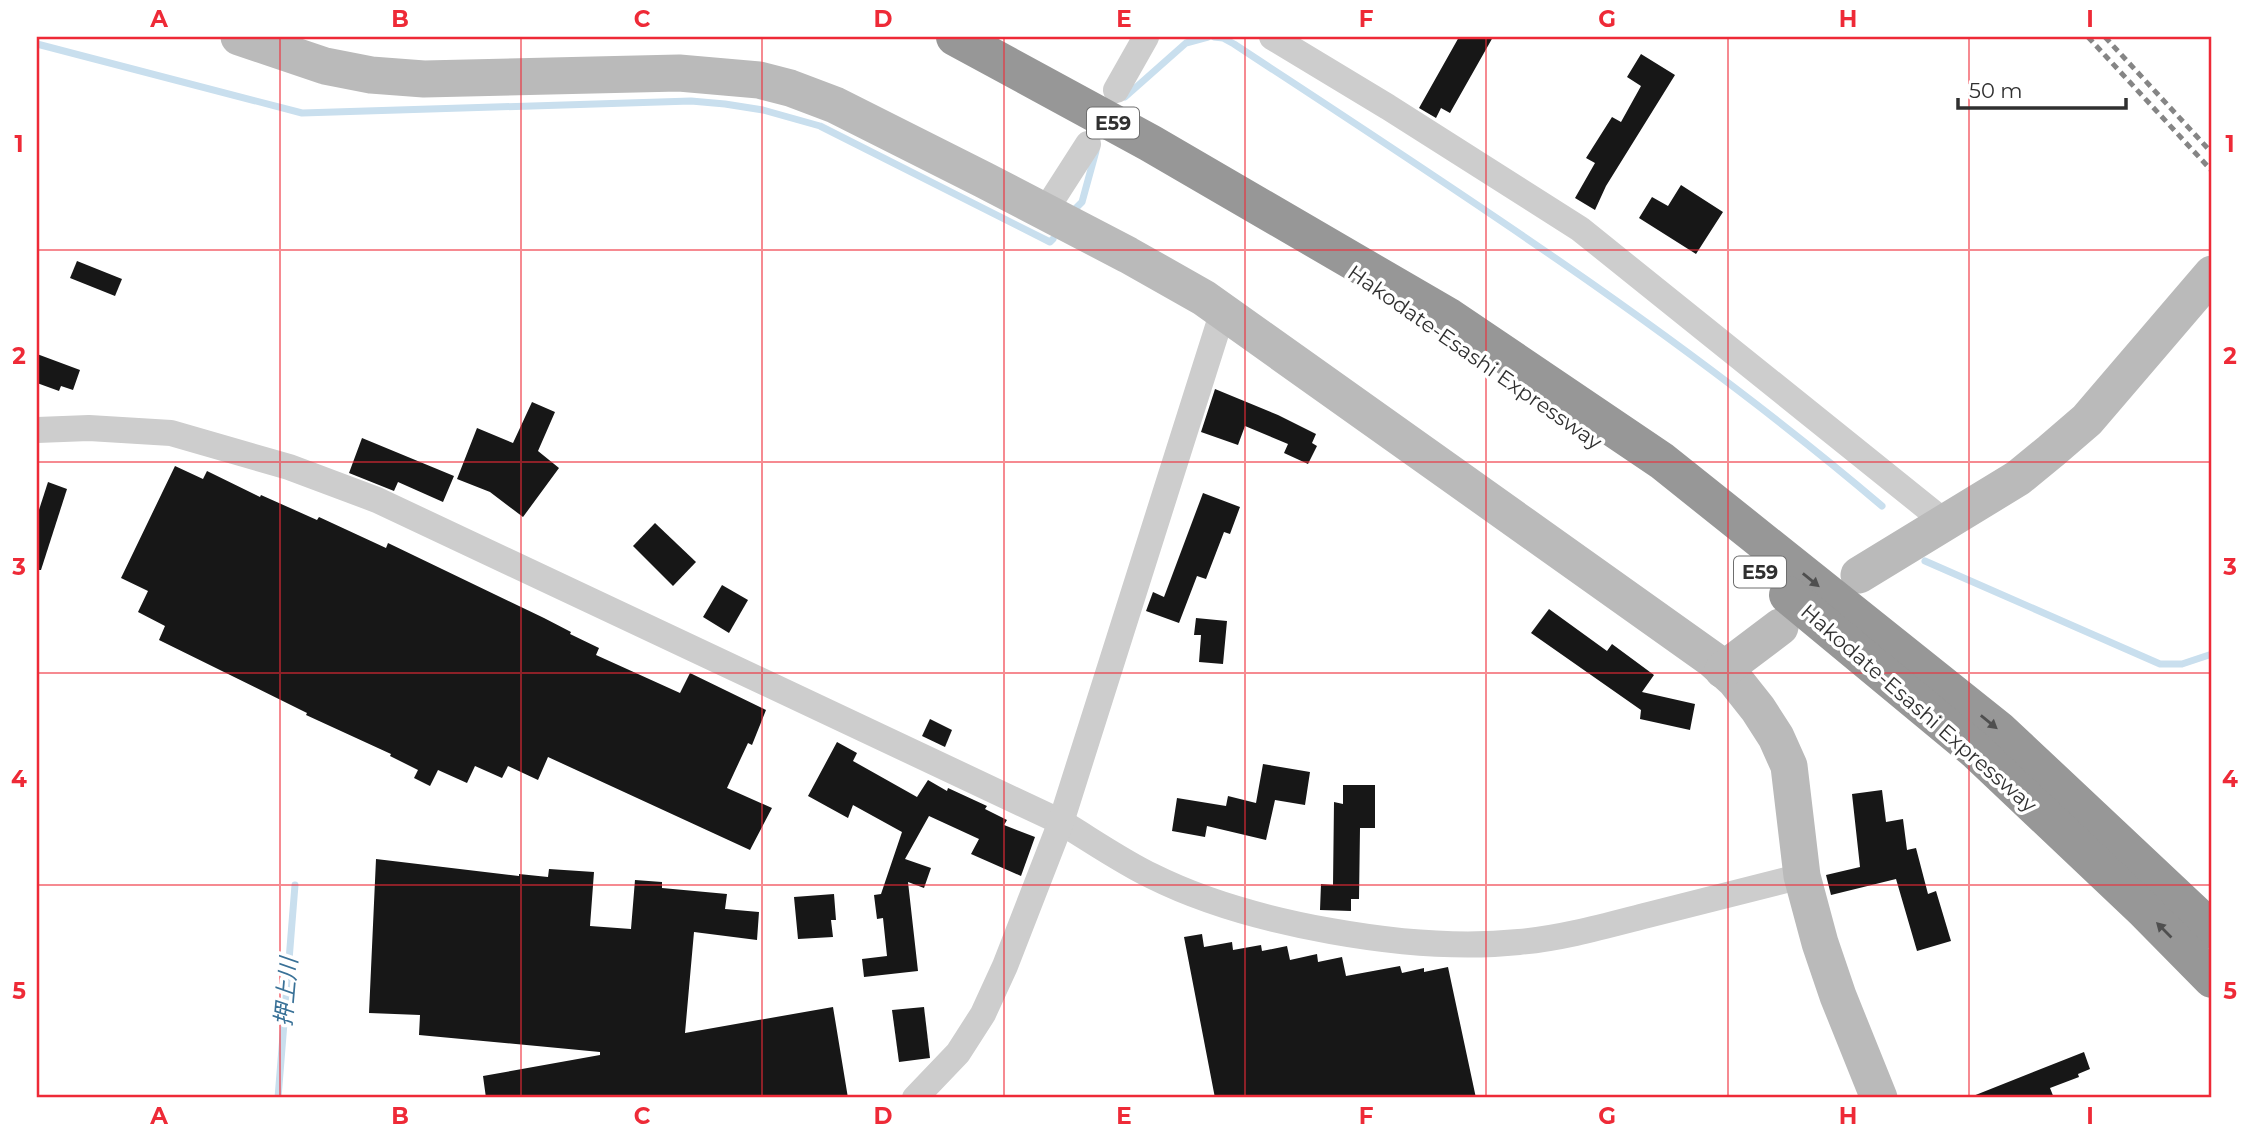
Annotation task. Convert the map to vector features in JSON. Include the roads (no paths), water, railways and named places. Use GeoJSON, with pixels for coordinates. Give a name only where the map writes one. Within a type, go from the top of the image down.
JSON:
{"type":"FeatureCollection","features":[{"type":"Feature","properties":{"kind":"highway","name":"Hakodate-Esashi Expressway"},"geometry":{"type":"LineString","coordinates":[[955,37],[1269,211],[1449,317],[1662,461],[1999,730],[2212,930]]}},
{"type":"Feature","properties":{"kind":"highway","name":"Hakodate-Esashi Expressway"},"geometry":{"type":"LineString","coordinates":[[1269,211],[1650,480],[1975,750],[2212,979]]}},
{"type":"Feature","properties":{"kind":"street"},"geometry":{"type":"LineString","coordinates":[[239,37],[326,66],[371,75],[424,79],[667,73],[760,80],[790,88],[835,105],[1045,211],[1204,298],[1713,660],[1758,709],[1776,737],[1789,766],[1802,876],[1819,943],[1879,1098]]}},
{"type":"Feature","properties":{"kind":"street"},"geometry":{"type":"LineString","coordinates":[[1115,90],[1146,37]]}},
{"type":"Feature","properties":{"kind":"street"},"geometry":{"type":"LineString","coordinates":[[1272,37],[1580,229],[1946,523]]}},
{"type":"Feature","properties":{"kind":"street"},"geometry":{"type":"LineString","coordinates":[[1045,211],[1088,144]]}},
{"type":"Feature","properties":{"kind":"street"},"geometry":{"type":"LineString","coordinates":[[1859,575],[2018,478],[2087,420],[2212,274]]}},
{"type":"Feature","properties":{"kind":"street"},"geometry":{"type":"LineString","coordinates":[[915,1098],[957,1053],[983,1014],[1005,966],[1061,821],[1223,311]]}},
{"type":"Feature","properties":{"kind":"street"},"geometry":{"type":"LineString","coordinates":[[37,430],[89,428],[171,433],[289,467],[377,500],[1061,821],[1152,876],[1227,906],[1325,930],[1418,943],[1518,942],[1571,934],[1802,876]]}},
{"type":"Feature","properties":{"kind":"street"},"geometry":{"type":"LineString","coordinates":[[1723,670],[1780,627]]}},
{"type":"Feature","properties":{"kind":"waterway"},"geometry":{"type":"LineString","coordinates":[[1125,97],[1186,43],[1208,37]]}},
{"type":"Feature","properties":{"kind":"waterway"},"geometry":{"type":"LineString","coordinates":[[1214,37],[1234,44],[1565,265],[1726,381],[1882,506]]}},
{"type":"Feature","properties":{"kind":"waterway"},"geometry":{"type":"LineString","coordinates":[[37,44],[302,113],[691,101],[763,110],[820,126],[1050,242],[1053,239]]}},
{"type":"Feature","properties":{"kind":"waterway"},"geometry":{"type":"LineString","coordinates":[[1076,208],[1082,202],[1096,151]]}},
{"type":"Feature","properties":{"kind":"waterway"},"geometry":{"type":"LineString","coordinates":[[1925,561],[2160,664],[2182,664],[2212,654]]}},
{"type":"Feature","properties":{"kind":"waterway","name":"押上川"},"geometry":{"type":"LineString","coordinates":[[278,1098],[295,885]]}},
{"type":"Feature","properties":{"kind":"railway"},"geometry":{"type":"LineString","coordinates":[[2088,37],[2212,171]]}},
{"type":"Feature","properties":{"kind":"railway"},"geometry":{"type":"LineString","coordinates":[[2105,37],[2212,153]]}}]}
